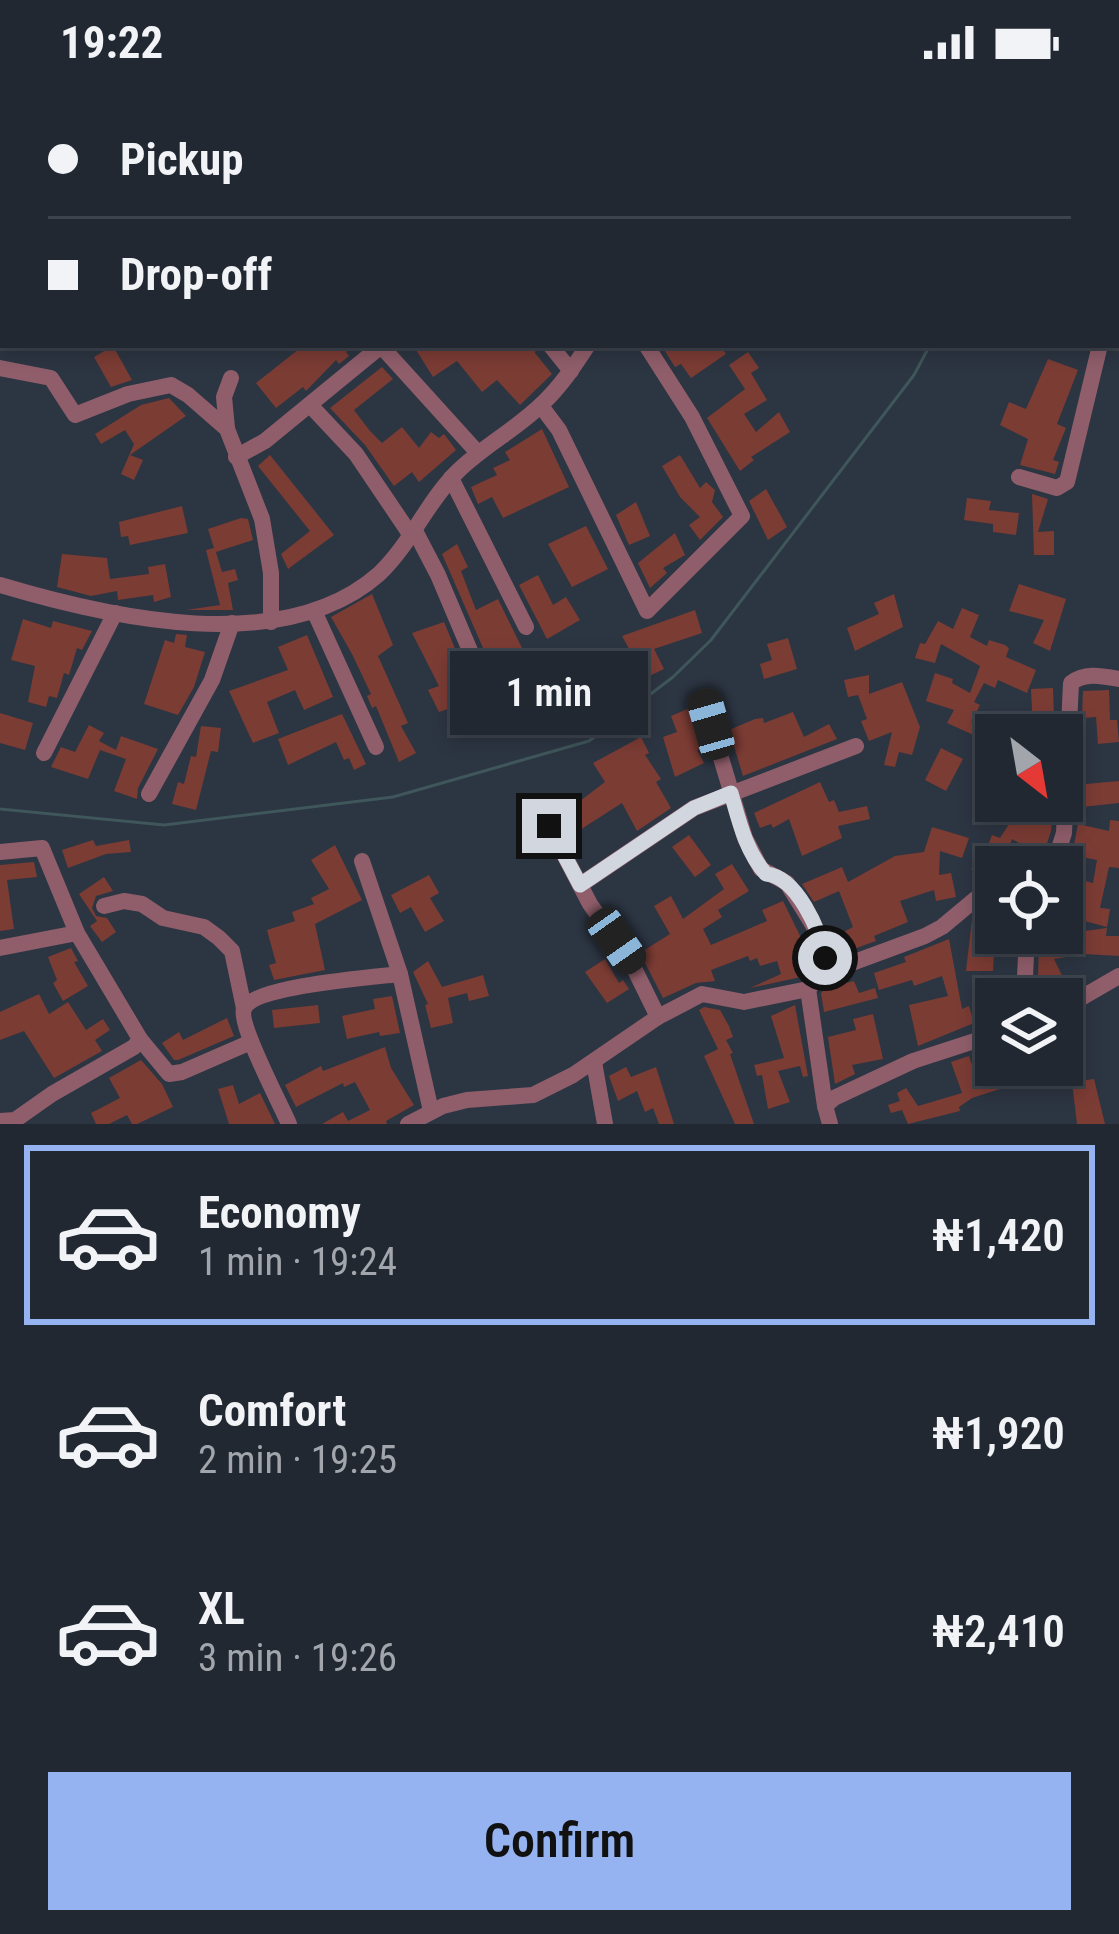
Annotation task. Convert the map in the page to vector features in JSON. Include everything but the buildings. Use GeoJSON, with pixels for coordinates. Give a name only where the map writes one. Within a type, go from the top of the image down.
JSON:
{"type":"FeatureCollection","features":[{"type":"Feature","properties":{"kind":"street"},"geometry":{"type":"LineString","coordinates":[[236,457],[310,404],[371,348]]}},
{"type":"Feature","properties":{"kind":"street"},"geometry":{"type":"LineString","coordinates":[[384,348],[478,453]]}},
{"type":"Feature","properties":{"kind":"street"},"geometry":{"type":"LineString","coordinates":[[552,348],[571,371]]}},
{"type":"Feature","properties":{"kind":"street"},"geometry":{"type":"LineString","coordinates":[[0,585],[115,613],[232,623],[271,622],[315,613],[375,577],[451,478],[541,406],[586,348]]}},
{"type":"Feature","properties":{"kind":"street"},"geometry":{"type":"LineString","coordinates":[[541,406],[559,430],[647,611],[742,516],[692,417],[648,348]]}},
{"type":"Feature","properties":{"kind":"street"},"geometry":{"type":"LineString","coordinates":[[1019,476],[1057,488],[1067,482],[1099,348]]}},
{"type":"Feature","properties":{"kind":"street"},"geometry":{"type":"LineString","coordinates":[[0,368],[51,378],[75,415],[128,394],[171,386],[227,429]]}},
{"type":"Feature","properties":{"kind":"street"},"geometry":{"type":"LineString","coordinates":[[232,378],[224,397],[227,429],[244,466],[268,550],[271,622]]}},
{"type":"Feature","properties":{"kind":"street"},"geometry":{"type":"LineString","coordinates":[[310,404],[356,454],[412,531],[438,575],[485,686]]}},
{"type":"Feature","properties":{"kind":"street"},"geometry":{"type":"LineString","coordinates":[[451,478],[526,627]]}},
{"type":"Feature","properties":{"kind":"street"},"geometry":{"type":"LineString","coordinates":[[44,753],[115,613]]}},
{"type":"Feature","properties":{"kind":"street"},"geometry":{"type":"LineString","coordinates":[[315,613],[376,747]]}},
{"type":"Feature","properties":{"kind":"street"},"geometry":{"type":"LineString","coordinates":[[149,794],[212,680],[232,623]]}},
{"type":"Feature","properties":{"kind":"street"},"geometry":{"type":"LineString","coordinates":[[1060,846],[1071,682],[1100,675],[1119,679]]}},
{"type":"Feature","properties":{"kind":"street"},"geometry":{"type":"LineString","coordinates":[[703,698],[740,828],[761,869],[787,883],[813,925],[825,958],[823,974]]}},
{"type":"Feature","properties":{"kind":"street"},"geometry":{"type":"LineString","coordinates":[[580,885],[694,808],[856,746]]}},
{"type":"Feature","properties":{"kind":"street"},"geometry":{"type":"LineString","coordinates":[[549,826],[580,885],[631,962],[658,1017]]}},
{"type":"Feature","properties":{"kind":"street"},"geometry":{"type":"LineString","coordinates":[[0,852],[42,848],[77,933],[140,1039],[169,1074],[251,1042]]}},
{"type":"Feature","properties":{"kind":"street"},"geometry":{"type":"LineString","coordinates":[[362,861],[400,974],[431,1111]]}},
{"type":"Feature","properties":{"kind":"street"},"geometry":{"type":"LineString","coordinates":[[408,1124],[431,1111],[481,1097],[533,1095],[702,994],[744,1002],[808,989],[823,974],[942,927],[975,899]]}},
{"type":"Feature","properties":{"kind":"street"},"geometry":{"type":"LineString","coordinates":[[104,906],[142,904],[163,918],[204,927],[232,951],[251,1042],[289,1124]]}},
{"type":"Feature","properties":{"kind":"street"},"geometry":{"type":"LineString","coordinates":[[0,948],[77,933]]}},
{"type":"Feature","properties":{"kind":"street"},"geometry":{"type":"LineString","coordinates":[[244,1008],[299,987],[400,974]]}},
{"type":"Feature","properties":{"kind":"street"},"geometry":{"type":"LineString","coordinates":[[1083,997],[1119,976]]}},
{"type":"Feature","properties":{"kind":"street"},"geometry":{"type":"LineString","coordinates":[[808,989],[828,1115]]}},
{"type":"Feature","properties":{"kind":"street"},"geometry":{"type":"LineString","coordinates":[[12,1122],[140,1039]]}},
{"type":"Feature","properties":{"kind":"street"},"geometry":{"type":"LineString","coordinates":[[828,1115],[834,1098],[913,1061],[975,1041]]}},
{"type":"Feature","properties":{"kind":"street"},"geometry":{"type":"LineString","coordinates":[[594,1062],[605,1124]]}},
{"type":"Feature","properties":{"kind":"waterway"},"geometry":{"type":"LineString","coordinates":[[0,809],[164,825],[393,797],[589,741],[673,677],[711,640],[914,375],[928,348]]}},
{"type":"Feature","properties":{"kind":"route"},"geometry":{"type":"LineString","coordinates":[[549,826],[580,885],[694,808],[731,793],[740,828],[757,862],[766,874],[778,875],[792,890],[813,925],[825,958]]}}]}
